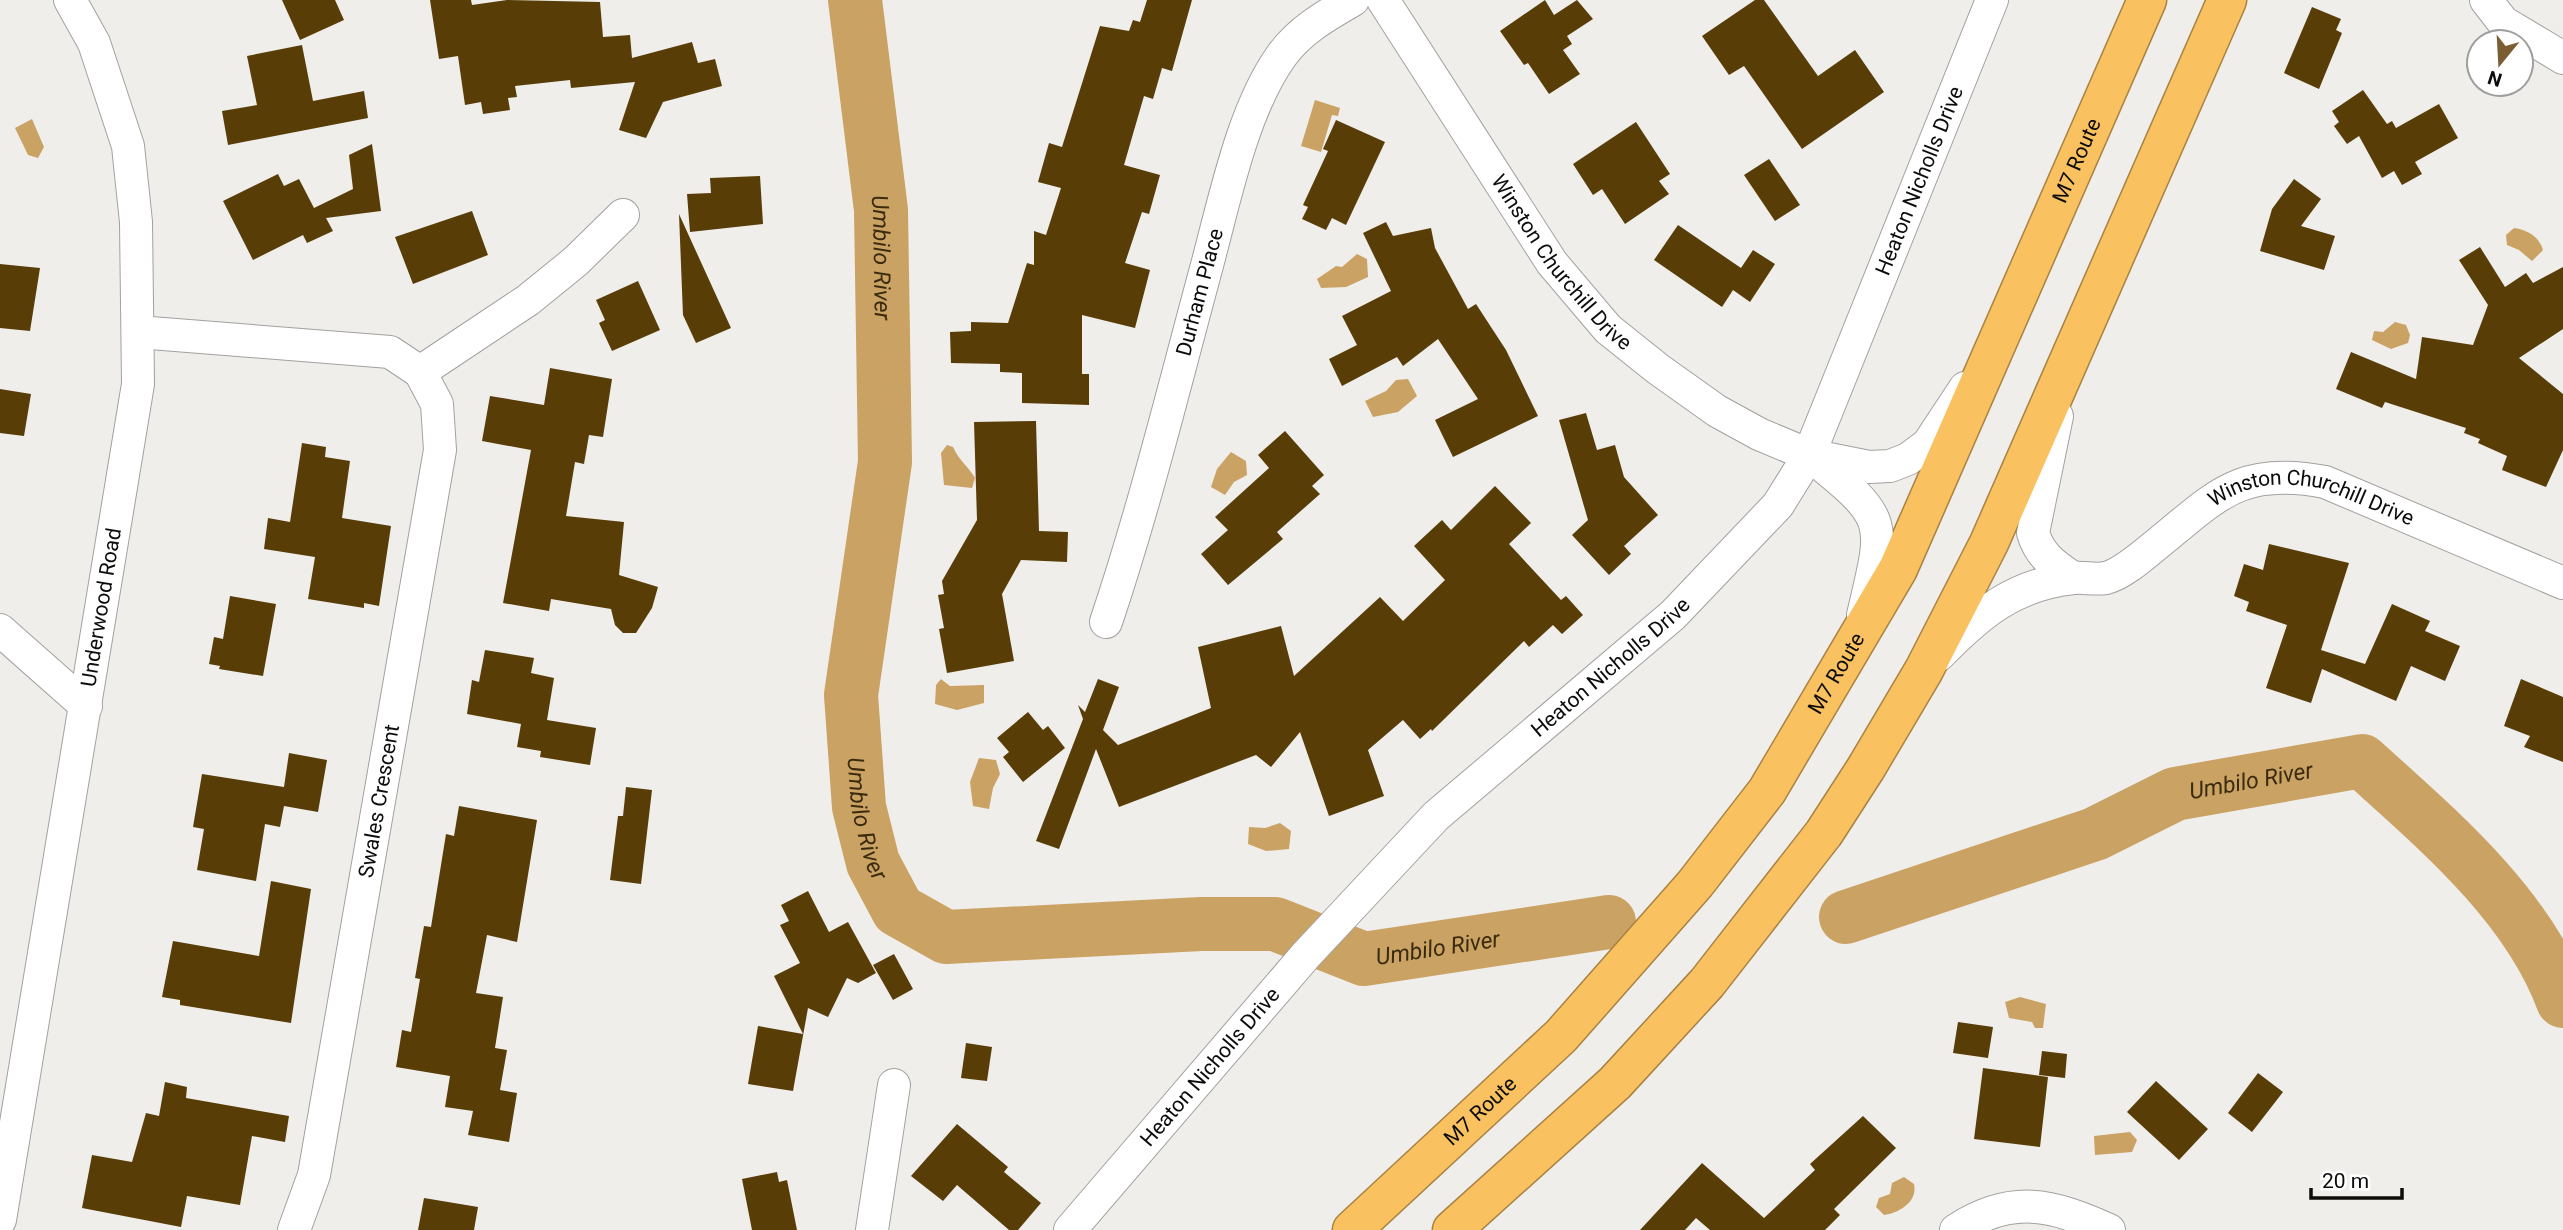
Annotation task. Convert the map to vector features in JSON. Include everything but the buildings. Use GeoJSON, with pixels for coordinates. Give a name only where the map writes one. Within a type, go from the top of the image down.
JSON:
{"type":"FeatureCollection","features":[{"type":"Feature","properties":{"kind":"highway","name":"M7 Route"},"geometry":{"type":"LineString","coordinates":[[1352,1230],[1561,1036],[1695,884],[1767,791],[1903,558],[2147,0]]}},
{"type":"Feature","properties":{"kind":"highway"},"geometry":{"type":"LineString","coordinates":[[1452,1230],[1615,1083],[1707,983],[1824,833],[1866,768],[1924,670],[1989,543],[2227,0]]}},
{"type":"Feature","properties":{"kind":"street","name":"Underwood Road"},"geometry":{"type":"LineString","coordinates":[[0,1220],[6,1149],[86,706],[138,384],[136,222],[128,146],[94,43],[70,0]]}},
{"type":"Feature","properties":{"kind":"street","name":"Durham Place"},"geometry":{"type":"LineString","coordinates":[[1106,622],[1133,541],[1220,217],[1254,104],[1283,55],[1313,24],[1353,0]]}},
{"type":"Feature","properties":{"kind":"street","name":"Winston Churchill Drive"},"geometry":{"type":"LineString","coordinates":[[1383,0],[1552,263],[1608,328],[1658,369],[1717,411],[1759,434],[1809,455]]}},
{"type":"Feature","properties":{"kind":"street","name":"Heaton Nicholls Drive"},"geometry":{"type":"LineString","coordinates":[[1070,1230],[1306,955],[1436,816],[1673,615],[1777,505],[1809,455],[1992,0]]}},
{"type":"Feature","properties":{"kind":"street"},"geometry":{"type":"LineString","coordinates":[[2486,0],[2503,23],[2563,58]]}},
{"type":"Feature","properties":{"kind":"street"},"geometry":{"type":"LineString","coordinates":[[420,372],[528,300],[576,261],[623,215]]}},
{"type":"Feature","properties":{"kind":"street","name":"Swales Crescent"},"geometry":{"type":"LineString","coordinates":[[138,332],[390,352],[420,372],[438,404],[438,463],[314,1175],[294,1230]]}},
{"type":"Feature","properties":{"kind":"street"},"geometry":{"type":"LineString","coordinates":[[1809,455],[1869,467],[1889,466],[1909,459],[1928,444],[2001,335]]}},
{"type":"Feature","properties":{"kind":"street"},"geometry":{"type":"LineString","coordinates":[[2068,366],[2033,533],[2037,547],[2046,559],[2073,578]]}},
{"type":"Feature","properties":{"kind":"street"},"geometry":{"type":"LineString","coordinates":[[1809,455],[1857,494],[1870,510],[1876,525],[1880,542],[1856,641]]}},
{"type":"Feature","properties":{"kind":"street","name":"Winston Churchill Drive"},"geometry":{"type":"LineString","coordinates":[[1924,670],[1975,618],[1997,602],[2022,591],[2073,578],[2106,578],[2136,561],[2223,492],[2259,477],[2292,475],[2325,482],[2563,583]]}},
{"type":"Feature","properties":{"kind":"street"},"geometry":{"type":"LineString","coordinates":[[0,630],[86,706]]}},
{"type":"Feature","properties":{"kind":"street"},"geometry":{"type":"LineString","coordinates":[[872,1230],[894,1085]]}},
{"type":"Feature","properties":{"kind":"street"},"geometry":{"type":"LineString","coordinates":[[1956,1230],[1973,1219],[2016,1205],[2066,1211],[2109,1230]]}},
{"type":"Feature","properties":{"kind":"shaded area"},"geometry":{"type":"Polygon","coordinates":[[[1315,100],[1340,108],[1338,116],[1332,115],[1321,152],[1301,146],[1315,100]]]}},
{"type":"Feature","properties":{"kind":"shaded area"},"geometry":{"type":"Polygon","coordinates":[[[32,119],[44,147],[38,158],[28,155],[15,128],[32,119]]]}},
{"type":"Feature","properties":{"kind":"shaded area"},"geometry":{"type":"Polygon","coordinates":[[[2514,228],[2532,234],[2539,241],[2543,250],[2532,261],[2519,250],[2507,245],[2506,235],[2514,228]]]}},
{"type":"Feature","properties":{"kind":"shaded area"},"geometry":{"type":"Polygon","coordinates":[[[1357,254],[1367,259],[1368,277],[1346,287],[1321,288],[1317,279],[1336,266],[1342,267],[1357,254]]]}},
{"type":"Feature","properties":{"kind":"shaded area"},"geometry":{"type":"Polygon","coordinates":[[[2395,322],[2406,325],[2410,335],[2408,343],[2391,349],[2372,340],[2374,331],[2383,332],[2395,322]]]}},
{"type":"Feature","properties":{"kind":"shaded area"},"geometry":{"type":"Polygon","coordinates":[[[1408,379],[1417,396],[1398,412],[1373,417],[1365,401],[1386,391],[1396,380],[1408,379]]]}},
{"type":"Feature","properties":{"kind":"shaded area"},"geometry":{"type":"Polygon","coordinates":[[[947,445],[953,447],[975,478],[972,488],[944,485],[941,453],[947,445]]]}},
{"type":"Feature","properties":{"kind":"shaded area"},"geometry":{"type":"Polygon","coordinates":[[[1231,452],[1246,461],[1247,475],[1234,482],[1225,495],[1211,487],[1217,469],[1231,452]]]}},
{"type":"Feature","properties":{"kind":"shaded area"},"geometry":{"type":"Polygon","coordinates":[[[941,679],[950,686],[984,685],[984,703],[957,710],[935,704],[936,685],[941,679]]]}},
{"type":"Feature","properties":{"kind":"shaded area"},"geometry":{"type":"Polygon","coordinates":[[[979,758],[996,760],[1000,774],[993,788],[989,809],[973,806],[970,782],[979,758]]]}},
{"type":"Feature","properties":{"kind":"shaded area"},"geometry":{"type":"Polygon","coordinates":[[[1280,823],[1291,831],[1289,849],[1266,851],[1248,844],[1249,827],[1265,828],[1280,823]]]}},
{"type":"Feature","properties":{"kind":"shaded area"},"geometry":{"type":"Polygon","coordinates":[[[2020,997],[2046,1004],[2043,1028],[2035,1028],[2032,1022],[2009,1018],[2005,1002],[2020,997]]]}},
{"type":"Feature","properties":{"kind":"shaded area"},"geometry":{"type":"Polygon","coordinates":[[[2130,1132],[2137,1140],[2132,1152],[2095,1155],[2094,1136],[2130,1132]]]}},
{"type":"Feature","properties":{"kind":"shaded area"},"geometry":{"type":"Polygon","coordinates":[[[1904,1177],[1914,1184],[1913,1196],[1906,1206],[1884,1215],[1876,1207],[1879,1198],[1890,1194],[1892,1183],[1904,1177]]]}},
{"type":"Feature","properties":{"kind":"waterway","name":"Umbilo River"},"geometry":{"type":"LineString","coordinates":[[855,0],[881,210],[885,462],[851,695],[859,807],[873,863],[898,910],[946,937],[1201,924],[1275,924],[1364,959],[1609,922]]}},
{"type":"Feature","properties":{"kind":"waterway","name":"Umbilo River"},"geometry":{"type":"LineString","coordinates":[[1846,917],[2095,834],[2175,794],[2362,761],[2449,841],[2503,900],[2527,932],[2563,1001]]}}]}
